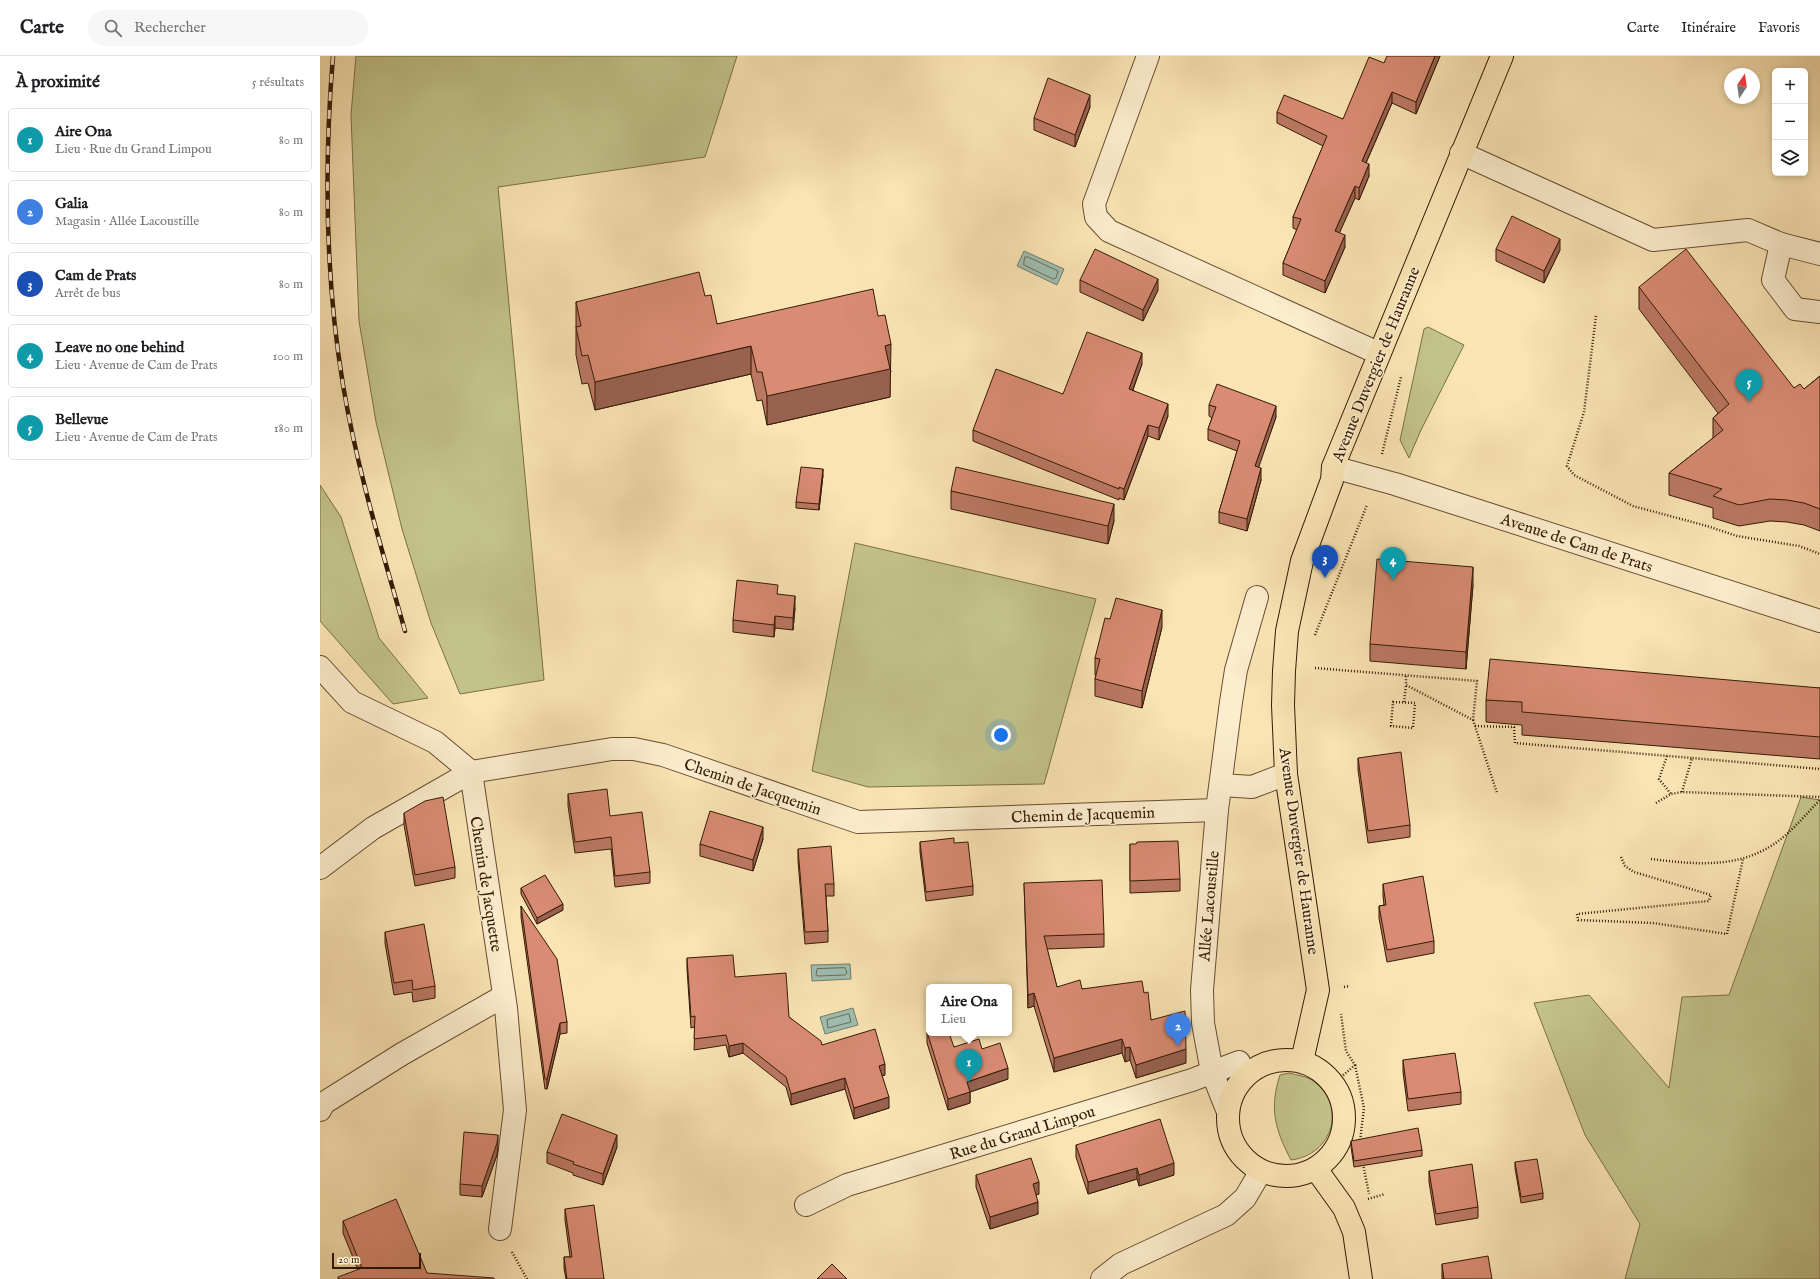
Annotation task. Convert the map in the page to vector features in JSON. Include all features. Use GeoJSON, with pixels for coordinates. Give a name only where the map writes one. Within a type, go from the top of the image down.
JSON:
{"type":"FeatureCollection","features":[{"type":"Feature","properties":{"kind":"main road","name":"Avenue Duvergier de Hauranne"},"geometry":{"type":"LineString","coordinates":[[1302,1061],[1318,990],[1286,774],[1283,705],[1286,631],[1302,561],[1332,480],[1333,467],[1378,353],[1413,276],[1431,225],[1460,153],[1502,56]]}},
{"type":"Feature","properties":{"kind":"main road"},"geometry":{"type":"LineString","coordinates":[[1286,1059],[1302,1061],[1320,1070],[1334,1083],[1343,1101],[1345,1120],[1341,1140],[1331,1156],[1316,1169],[1298,1176],[1279,1176],[1260,1171],[1246,1160],[1235,1146],[1228,1130],[1228,1112],[1235,1090],[1241,1080],[1246,1066],[1286,1059]]}},
{"type":"Feature","properties":{"kind":"main road"},"geometry":{"type":"LineString","coordinates":[[1316,1169],[1344,1208],[1354,1232],[1361,1279]]}},
{"type":"Feature","properties":{"kind":"street"},"geometry":{"type":"LineString","coordinates":[[1148,56],[1094,204],[1096,217],[1109,231],[1378,353]]}},
{"type":"Feature","properties":{"kind":"street"},"geometry":{"type":"LineString","coordinates":[[1460,153],[1653,240],[1748,230],[1780,244],[1820,254]]}},
{"type":"Feature","properties":{"kind":"street"},"geometry":{"type":"LineString","coordinates":[[1780,244],[1773,280],[1795,309],[1820,312]]}},
{"type":"Feature","properties":{"kind":"street","name":"Avenue de Cam de Prats"},"geometry":{"type":"LineString","coordinates":[[1333,467],[1376,479],[1820,620]]}},
{"type":"Feature","properties":{"kind":"street","name":"Allée Lacoustille"},"geometry":{"type":"LineString","coordinates":[[1228,1112],[1212,1072],[1204,1028],[1202,990],[1217,810],[1236,670],[1257,597]]}},
{"type":"Feature","properties":{"kind":"street"},"geometry":{"type":"LineString","coordinates":[[320,667],[352,702],[435,742],[471,772]]}},
{"type":"Feature","properties":{"kind":"street","name":"Chemin de Jacquemin"},"geometry":{"type":"LineString","coordinates":[[320,868],[373,828],[471,772],[612,749],[634,749],[663,755],[858,822],[1217,810]]}},
{"type":"Feature","properties":{"kind":"street","name":"Chemin de Jacquette"},"geometry":{"type":"LineString","coordinates":[[471,772],[504,996],[515,1110],[500,1229]]}},
{"type":"Feature","properties":{"kind":"street"},"geometry":{"type":"LineString","coordinates":[[1221,785],[1252,787],[1286,774]]}},
{"type":"Feature","properties":{"kind":"street"},"geometry":{"type":"LineString","coordinates":[[320,1110],[324,1103],[402,1054],[504,996]]}},
{"type":"Feature","properties":{"kind":"street"},"geometry":{"type":"LineString","coordinates":[[1204,1028],[1232,1059],[1246,1066]]}},
{"type":"Feature","properties":{"kind":"street","name":"Rue du Grand Limpou"},"geometry":{"type":"LineString","coordinates":[[806,1205],[847,1184],[1192,1080],[1212,1072],[1246,1066]]}},
{"type":"Feature","properties":{"kind":"street"},"geometry":{"type":"LineString","coordinates":[[1102,1279],[1121,1264],[1226,1216],[1245,1198],[1260,1171]]}},
{"type":"Feature","properties":{"kind":"path"},"geometry":{"type":"LineString","coordinates":[[1596,316],[1584,412],[1567,466],[1574,475],[1633,506],[1707,526],[1737,536],[1800,546],[1820,554]]}},
{"type":"Feature","properties":{"kind":"path"},"geometry":{"type":"LineString","coordinates":[[1314,637],[1376,479],[1401,376]]}},
{"type":"Feature","properties":{"kind":"path"},"geometry":{"type":"LineString","coordinates":[[1315,668],[1477,681],[1473,720],[1497,793]]}},
{"type":"Feature","properties":{"kind":"path"},"geometry":{"type":"LineString","coordinates":[[1404,702],[1406,676]]}},
{"type":"Feature","properties":{"kind":"path"},"geometry":{"type":"LineString","coordinates":[[1406,685],[1473,720]]}},
{"type":"Feature","properties":{"kind":"path"},"geometry":{"type":"LineString","coordinates":[[1393,702],[1404,702],[1415,703],[1413,728],[1391,726],[1393,702]]}},
{"type":"Feature","properties":{"kind":"path"},"geometry":{"type":"LineString","coordinates":[[1476,726],[1514,727],[1514,743],[1820,769]]}},
{"type":"Feature","properties":{"kind":"path"},"geometry":{"type":"LineString","coordinates":[[1667,756],[1659,779],[1671,794]]}},
{"type":"Feature","properties":{"kind":"path"},"geometry":{"type":"LineString","coordinates":[[1682,792],[1692,758]]}},
{"type":"Feature","properties":{"kind":"path"},"geometry":{"type":"LineString","coordinates":[[1656,803],[1671,794],[1682,792],[1820,797]]}},
{"type":"Feature","properties":{"kind":"path"},"geometry":{"type":"LineString","coordinates":[[1651,859],[1714,864],[1743,859],[1769,847],[1788,834],[1820,800]]}},
{"type":"Feature","properties":{"kind":"path"},"geometry":{"type":"LineString","coordinates":[[1622,857],[1625,866],[1634,872],[1711,896],[1709,901],[1577,914],[1578,920],[1653,923],[1727,934],[1743,859]]}},
{"type":"Feature","properties":{"kind":"path"},"geometry":{"type":"LineString","coordinates":[[1340,1009],[1346,1051],[1355,1065],[1364,1108],[1360,1141],[1361,1148]]}},
{"type":"Feature","properties":{"kind":"path"},"geometry":{"type":"LineString","coordinates":[[1334,1083],[1355,1065]]}},
{"type":"Feature","properties":{"kind":"path"},"geometry":{"type":"LineString","coordinates":[[1363,1162],[1366,1184],[1372,1206]]}},
{"type":"Feature","properties":{"kind":"green space"},"geometry":{"type":"Polygon","coordinates":[[[356,56],[737,56],[705,157],[498,187],[544,680],[460,694],[431,623],[402,529],[376,422],[359,321],[351,115],[356,56]]]}},
{"type":"Feature","properties":{"kind":"green space"},"geometry":{"type":"Polygon","coordinates":[[[1428,327],[1464,345],[1420,432],[1409,458],[1400,440],[1424,329],[1428,327]]]}},
{"type":"Feature","properties":{"kind":"green space"},"geometry":{"type":"Polygon","coordinates":[[[320,485],[341,517],[379,638],[428,698],[393,704],[320,621],[320,485]]]}},
{"type":"Feature","properties":{"kind":"green space"},"geometry":{"type":"Polygon","coordinates":[[[855,543],[1096,599],[1044,784],[868,787],[812,771],[855,543]]]}},
{"type":"Feature","properties":{"kind":"green space"},"geometry":{"type":"Polygon","coordinates":[[[1801,797],[1820,800],[1820,1279],[1625,1279],[1640,1224],[1585,1135],[1534,1003],[1589,995],[1669,1088],[1682,997],[1729,995],[1801,797]]]}},
{"type":"Feature","properties":{"kind":"green space"},"geometry":{"type":"Polygon","coordinates":[[[1289,1073],[1312,1080],[1323,1090],[1330,1102],[1332,1115],[1331,1128],[1326,1139],[1317,1149],[1305,1156],[1291,1160],[1281,1138],[1275,1119],[1274,1109],[1280,1075],[1289,1073]]]}},
{"type":"Feature","properties":{"kind":"water"},"geometry":{"type":"Polygon","coordinates":[[[1024,251],[1064,269],[1057,285],[1017,266],[1024,251]]]}},
{"type":"Feature","properties":{"kind":"water"},"geometry":{"type":"Polygon","coordinates":[[[850,964],[851,979],[812,981],[811,965],[850,964]]]}},
{"type":"Feature","properties":{"kind":"water"},"geometry":{"type":"Polygon","coordinates":[[[853,1008],[858,1025],[825,1034],[820,1017],[853,1008]]]}},
{"type":"Feature","properties":{"kind":"building"},"geometry":{"type":"Polygon","coordinates":[[[1387,56],[1435,56],[1416,102],[1392,92],[1362,161],[1369,164],[1359,188],[1355,186],[1335,231],[1345,235],[1325,281],[1283,263],[1301,219],[1293,217],[1327,136],[1277,112],[1284,95],[1343,119],[1369,57],[1384,63],[1387,56]]]}},
{"type":"Feature","properties":{"kind":"building"},"geometry":{"type":"Polygon","coordinates":[[[1048,78],[1090,95],[1075,135],[1034,118],[1048,78]]]}},
{"type":"Feature","properties":{"kind":"building"},"geometry":{"type":"Polygon","coordinates":[[[1512,216],[1560,239],[1544,271],[1496,249],[1512,216]]]}},
{"type":"Feature","properties":{"kind":"building"},"geometry":{"type":"Polygon","coordinates":[[[1095,249],[1158,279],[1143,310],[1080,280],[1095,249]]]}},
{"type":"Feature","properties":{"kind":"building"},"geometry":{"type":"Polygon","coordinates":[[[1686,249],[1794,388],[1800,384],[1804,389],[1820,376],[1820,509],[1804,503],[1770,499],[1739,505],[1713,496],[1722,489],[1669,473],[1723,430],[1713,418],[1729,404],[1639,287],[1686,249]]]}},
{"type":"Feature","properties":{"kind":"building"},"geometry":{"type":"Polygon","coordinates":[[[699,272],[705,296],[711,295],[717,324],[873,289],[878,316],[885,315],[891,344],[885,346],[890,369],[767,396],[762,372],[757,372],[751,346],[595,382],[588,355],[582,356],[576,327],[581,326],[576,302],[699,272]]]}},
{"type":"Feature","properties":{"kind":"building"},"geometry":{"type":"Polygon","coordinates":[[[1087,332],[1142,353],[1129,389],[1168,404],[1159,428],[1148,425],[1124,489],[1119,487],[1119,489],[973,430],[996,369],[1063,394],[1087,332]]]}},
{"type":"Feature","properties":{"kind":"building"},"geometry":{"type":"Polygon","coordinates":[[[1217,384],[1276,406],[1255,466],[1261,468],[1247,519],[1219,512],[1240,441],[1208,429],[1216,407],[1209,405],[1217,384]]]}},
{"type":"Feature","properties":{"kind":"building"},"geometry":{"type":"Polygon","coordinates":[[[801,467],[823,469],[819,504],[796,502],[801,467]]]}},
{"type":"Feature","properties":{"kind":"building"},"geometry":{"type":"Polygon","coordinates":[[[956,467],[1114,504],[1108,526],[951,491],[956,467]]]}},
{"type":"Feature","properties":{"kind":"building"},"geometry":{"type":"Polygon","coordinates":[[[1377,559],[1473,567],[1466,652],[1370,644],[1377,559]]]}},
{"type":"Feature","properties":{"kind":"building"},"geometry":{"type":"Polygon","coordinates":[[[737,580],[778,585],[777,594],[795,596],[793,618],[775,616],[774,625],[733,620],[737,580]]]}},
{"type":"Feature","properties":{"kind":"building"},"geometry":{"type":"Polygon","coordinates":[[[1116,598],[1162,610],[1142,691],[1095,679],[1100,659],[1095,658],[1105,618],[1110,619],[1116,598]]]}},
{"type":"Feature","properties":{"kind":"building"},"geometry":{"type":"Polygon","coordinates":[[[1490,659],[1820,688],[1820,737],[1522,712],[1522,702],[1486,700],[1490,659]]]}},
{"type":"Feature","properties":{"kind":"building"},"geometry":{"type":"Polygon","coordinates":[[[1401,752],[1410,825],[1368,831],[1358,758],[1401,752]]]}},
{"type":"Feature","properties":{"kind":"building"},"geometry":{"type":"Polygon","coordinates":[[[607,789],[610,816],[642,812],[650,872],[615,876],[611,837],[575,842],[568,794],[607,789]]]}},
{"type":"Feature","properties":{"kind":"building"},"geometry":{"type":"Polygon","coordinates":[[[443,797],[455,867],[415,875],[404,813],[425,801],[443,797]]]}},
{"type":"Feature","properties":{"kind":"building"},"geometry":{"type":"Polygon","coordinates":[[[710,811],[763,827],[753,860],[700,844],[710,811]]]}},
{"type":"Feature","properties":{"kind":"building"},"geometry":{"type":"Polygon","coordinates":[[[954,838],[954,843],[968,842],[973,886],[926,892],[920,842],[954,838]]]}},
{"type":"Feature","properties":{"kind":"building"},"geometry":{"type":"Polygon","coordinates":[[[1178,841],[1180,879],[1130,881],[1130,844],[1136,844],[1137,842],[1178,841]]]}},
{"type":"Feature","properties":{"kind":"building"},"geometry":{"type":"Polygon","coordinates":[[[831,846],[834,884],[825,884],[828,931],[805,932],[798,849],[831,846]]]}},
{"type":"Feature","properties":{"kind":"building"},"geometry":{"type":"Polygon","coordinates":[[[545,875],[563,904],[537,918],[521,888],[545,875]]]}},
{"type":"Feature","properties":{"kind":"building"},"geometry":{"type":"Polygon","coordinates":[[[1423,876],[1434,941],[1387,950],[1379,906],[1386,905],[1383,884],[1423,876]]]}},
{"type":"Feature","properties":{"kind":"building"},"geometry":{"type":"Polygon","coordinates":[[[1102,880],[1104,934],[1044,936],[1057,987],[1080,980],[1082,989],[1142,981],[1144,993],[1148,992],[1151,1020],[1185,1011],[1186,1049],[1136,1065],[1130,1047],[1125,1048],[1122,1039],[1054,1058],[1034,993],[1028,995],[1024,883],[1102,880]]]}},
{"type":"Feature","properties":{"kind":"building"},"geometry":{"type":"Polygon","coordinates":[[[521,906],[557,959],[567,1022],[560,1023],[547,1079],[545,1079],[521,906]]]}},
{"type":"Feature","properties":{"kind":"building"},"geometry":{"type":"Polygon","coordinates":[[[424,924],[435,986],[413,990],[412,980],[394,983],[385,932],[424,924]]]}},
{"type":"Feature","properties":{"kind":"building"},"geometry":{"type":"Polygon","coordinates":[[[733,955],[735,977],[786,973],[789,1017],[821,1041],[822,1045],[875,1029],[885,1064],[879,1066],[889,1097],[854,1108],[845,1078],[791,1094],[786,1077],[743,1043],[729,1046],[726,1035],[694,1039],[695,1016],[691,1017],[687,958],[733,955]]]}},
{"type":"Feature","properties":{"kind":"building"},"geometry":{"type":"Polygon","coordinates":[[[928,1036],[950,1036],[954,1047],[979,1039],[982,1049],[1000,1043],[1008,1068],[967,1082],[970,1092],[948,1099],[928,1036]]]}},
{"type":"Feature","properties":{"kind":"building"},"geometry":{"type":"Polygon","coordinates":[[[1455,1053],[1461,1092],[1408,1099],[1403,1060],[1455,1053]]]}},
{"type":"Feature","properties":{"kind":"building"},"geometry":{"type":"Polygon","coordinates":[[[562,1114],[617,1135],[603,1174],[573,1164],[574,1162],[547,1152],[562,1114]]]}},
{"type":"Feature","properties":{"kind":"building"},"geometry":{"type":"Polygon","coordinates":[[[1160,1119],[1174,1163],[1139,1175],[1137,1168],[1088,1182],[1076,1145],[1160,1119]]]}},
{"type":"Feature","properties":{"kind":"building"},"geometry":{"type":"Polygon","coordinates":[[[1418,1128],[1422,1150],[1354,1161],[1351,1141],[1418,1128]]]}},
{"type":"Feature","properties":{"kind":"building"},"geometry":{"type":"Polygon","coordinates":[[[464,1132],[498,1135],[497,1143],[482,1186],[460,1184],[464,1132]]]}},
{"type":"Feature","properties":{"kind":"building"},"geometry":{"type":"Polygon","coordinates":[[[1031,1158],[1039,1182],[1033,1184],[1038,1202],[990,1217],[976,1175],[1031,1158]]]}},
{"type":"Feature","properties":{"kind":"building"},"geometry":{"type":"Polygon","coordinates":[[[1537,1159],[1543,1193],[1521,1197],[1515,1162],[1537,1159]]]}},
{"type":"Feature","properties":{"kind":"building"},"geometry":{"type":"Polygon","coordinates":[[[1472,1164],[1478,1207],[1436,1214],[1429,1171],[1472,1164]]]}},
{"type":"Feature","properties":{"kind":"building"},"geometry":{"type":"Polygon","coordinates":[[[396,1199],[427,1273],[494,1279],[338,1279],[338,1277],[362,1268],[343,1221],[396,1199]]]}},
{"type":"Feature","properties":{"kind":"building"},"geometry":{"type":"Polygon","coordinates":[[[594,1205],[604,1279],[567,1279],[564,1257],[572,1257],[565,1209],[594,1205]]]}},
{"type":"Feature","properties":{"kind":"building"},"geometry":{"type":"Polygon","coordinates":[[[1488,1256],[1492,1279],[1444,1279],[1442,1264],[1488,1256]]]}},
{"type":"Feature","properties":{"kind":"building"},"geometry":{"type":"Polygon","coordinates":[[[832,1264],[847,1279],[817,1279],[832,1264]]]}},
{"type":"Feature","properties":{"kind":"railway"},"geometry":{"type":"LineString","coordinates":[[333,56],[327,179],[330,262],[337,344],[355,447],[405,631]]}},
{"type":"Feature","properties":{"kind":"place","name":"Bellevue"},"geometry":{"type":"Point","coordinates":[1749,402]}},
{"type":"Feature","properties":{"kind":"place","name":"Cam de Prats"},"geometry":{"type":"Point","coordinates":[1325,578]}},
{"type":"Feature","properties":{"kind":"place","name":"Leave no one behind"},"geometry":{"type":"Point","coordinates":[1393,580]}},
{"type":"Feature","properties":{"kind":"place","name":"Galia"},"geometry":{"type":"Point","coordinates":[1178,1046]}},
{"type":"Feature","properties":{"kind":"place","name":"Aire Ona"},"geometry":{"type":"Point","coordinates":[969,1082]}}]}
